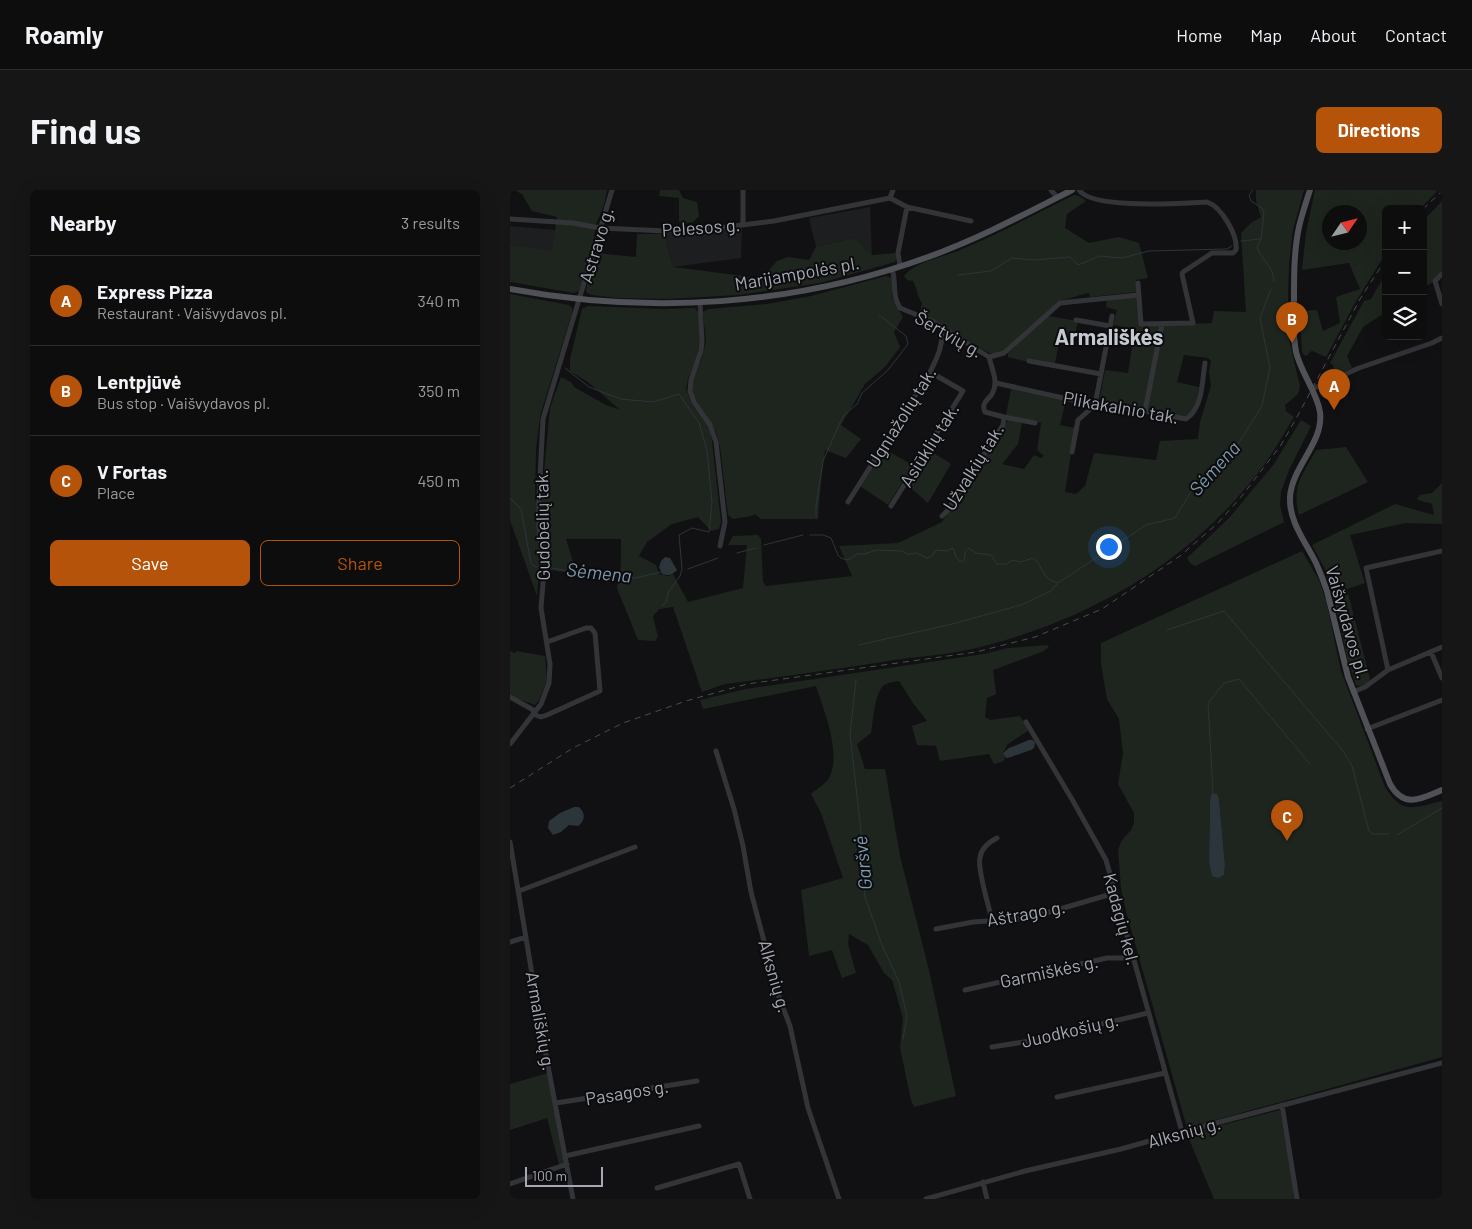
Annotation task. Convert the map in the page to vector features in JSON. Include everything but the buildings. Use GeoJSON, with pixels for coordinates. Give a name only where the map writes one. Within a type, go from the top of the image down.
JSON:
{"type":"FeatureCollection","features":[{"type":"Feature","properties":{"kind":"main road","name":"Marijampolės pl."},"geometry":{"type":"LineString","coordinates":[[510,289],[621,303],[700,303],[756,298],[814,289],[892,269],[954,247],[1072,190]]}},
{"type":"Feature","properties":{"kind":"main road","name":"Vaišvydavos pl."},"geometry":{"type":"LineString","coordinates":[[1310,190],[1296,245],[1294,305],[1296,352],[1303,373],[1319,405],[1320,423],[1315,438],[1294,481],[1290,496],[1290,506],[1297,529],[1316,563],[1327,591],[1353,692],[1390,784],[1403,799],[1418,799],[1442,790]]}},
{"type":"Feature","properties":{"kind":"street","name":"Astravo g."},"geometry":{"type":"LineString","coordinates":[[580,299],[612,190]]}},
{"type":"Feature","properties":{"kind":"street"},"geometry":{"type":"LineString","coordinates":[[743,190],[743,225]]}},
{"type":"Feature","properties":{"kind":"street"},"geometry":{"type":"LineString","coordinates":[[893,190],[890,198],[907,207],[970,221]]}},
{"type":"Feature","properties":{"kind":"street"},"geometry":{"type":"LineString","coordinates":[[1051,190],[1057,197]]}},
{"type":"Feature","properties":{"kind":"street"},"geometry":{"type":"LineString","coordinates":[[1079,190],[1088,198],[1129,204],[1207,202],[1216,206],[1221,212],[1232,231],[1237,248],[1233,253],[1212,253],[1183,272],[1193,323],[1141,324],[1138,283]]}},
{"type":"Feature","properties":{"kind":"street","name":"Pelesos g."},"geometry":{"type":"LineString","coordinates":[[510,219],[573,223],[600,228],[666,231],[726,227],[774,221],[890,198]]}},
{"type":"Feature","properties":{"kind":"street"},"geometry":{"type":"LineString","coordinates":[[900,266],[898,253],[907,207]]}},
{"type":"Feature","properties":{"kind":"street","name":"Šertvių g."},"geometry":{"type":"LineString","coordinates":[[892,269],[894,295],[900,308],[932,320],[989,357],[1004,353],[1060,302],[1138,295]]}},
{"type":"Feature","properties":{"kind":"street"},"geometry":{"type":"LineString","coordinates":[[1442,274],[1435,281],[1442,304]]}},
{"type":"Feature","properties":{"kind":"street","name":"Gudobelių tak."},"geometry":{"type":"LineString","coordinates":[[510,744],[545,696],[549,683],[550,664],[542,608],[544,571],[540,527],[543,419],[580,299]]}},
{"type":"Feature","properties":{"kind":"street"},"geometry":{"type":"LineString","coordinates":[[700,303],[702,350],[691,380],[690,391],[694,402],[710,425],[716,442],[725,522],[720,546]]}},
{"type":"Feature","properties":{"kind":"street"},"geometry":{"type":"LineString","coordinates":[[1072,452],[1078,420],[1095,405],[1112,316]]}},
{"type":"Feature","properties":{"kind":"street"},"geometry":{"type":"LineString","coordinates":[[1076,320],[1110,326]]}},
{"type":"Feature","properties":{"kind":"street"},"geometry":{"type":"LineString","coordinates":[[1145,411],[1162,324]]}},
{"type":"Feature","properties":{"kind":"street","name":"Ugniažolių tak."},"geometry":{"type":"LineString","coordinates":[[848,502],[930,372],[939,354],[943,340],[942,328]]}},
{"type":"Feature","properties":{"kind":"street"},"geometry":{"type":"LineString","coordinates":[[1312,390],[1360,368],[1442,338]]}},
{"type":"Feature","properties":{"kind":"street"},"geometry":{"type":"LineString","coordinates":[[989,357],[996,382],[991,394],[984,402],[985,412],[1035,423]]}},
{"type":"Feature","properties":{"kind":"street"},"geometry":{"type":"LineString","coordinates":[[1029,361],[1101,374]]}},
{"type":"Feature","properties":{"kind":"street","name":"Plikakalnio tak."},"geometry":{"type":"LineString","coordinates":[[996,382],[1095,405],[1145,411],[1186,419],[1191,415],[1198,403],[1206,363]]}},
{"type":"Feature","properties":{"kind":"street","name":"Asiūklių tak."},"geometry":{"type":"LineString","coordinates":[[891,506],[964,391],[930,372]]}},
{"type":"Feature","properties":{"kind":"street","name":"Užvalkių tak."},"geometry":{"type":"LineString","coordinates":[[942,516],[1003,425],[1004,417]]}},
{"type":"Feature","properties":{"kind":"street"},"geometry":{"type":"LineString","coordinates":[[1388,670],[1366,568],[1442,551]]}},
{"type":"Feature","properties":{"kind":"street"},"geometry":{"type":"LineString","coordinates":[[510,697],[541,717],[600,691],[595,633],[591,628],[586,628],[547,642]]}},
{"type":"Feature","properties":{"kind":"street"},"geometry":{"type":"LineString","coordinates":[[1353,692],[1365,687],[1388,670],[1442,647]]}},
{"type":"Feature","properties":{"kind":"street"},"geometry":{"type":"LineString","coordinates":[[1431,652],[1442,678]]}},
{"type":"Feature","properties":{"kind":"street"},"geometry":{"type":"LineString","coordinates":[[1367,728],[1442,700]]}},
{"type":"Feature","properties":{"kind":"street","name":"Kadagių kel."},"geometry":{"type":"LineString","coordinates":[[1026,722],[1042,746],[1106,860],[1182,1132]]}},
{"type":"Feature","properties":{"kind":"street","name":"Alksnių g."},"geometry":{"type":"LineString","coordinates":[[716,751],[734,809],[751,892],[778,994],[790,1026],[808,1108],[840,1199]]}},
{"type":"Feature","properties":{"kind":"street"},"geometry":{"type":"LineString","coordinates":[[992,920],[979,858],[988,843],[997,838]]}},
{"type":"Feature","properties":{"kind":"street","name":"Armališkių g."},"geometry":{"type":"LineString","coordinates":[[510,842],[573,1199]]}},
{"type":"Feature","properties":{"kind":"street"},"geometry":{"type":"LineString","coordinates":[[519,891],[635,848]]}},
{"type":"Feature","properties":{"kind":"street","name":"Aštrago g."},"geometry":{"type":"LineString","coordinates":[[936,930],[1046,913],[1115,893]]}},
{"type":"Feature","properties":{"kind":"street"},"geometry":{"type":"LineString","coordinates":[[510,942],[526,937]]}},
{"type":"Feature","properties":{"kind":"street","name":"Garmiškės g."},"geometry":{"type":"LineString","coordinates":[[965,990],[1107,958],[1133,958]]}},
{"type":"Feature","properties":{"kind":"street","name":"Juodkošių g."},"geometry":{"type":"LineString","coordinates":[[992,1047],[1148,1013]]}},
{"type":"Feature","properties":{"kind":"street","name":"Alksnių g."},"geometry":{"type":"LineString","coordinates":[[926,1199],[983,1182],[1122,1149],[1442,1063]]}},
{"type":"Feature","properties":{"kind":"street"},"geometry":{"type":"LineString","coordinates":[[1057,1097],[1165,1073]]}},
{"type":"Feature","properties":{"kind":"street","name":"Pasagos g."},"geometry":{"type":"LineString","coordinates":[[556,1103],[697,1081]]}},
{"type":"Feature","properties":{"kind":"street"},"geometry":{"type":"LineString","coordinates":[[1282,1106],[1297,1199]]}},
{"type":"Feature","properties":{"kind":"street"},"geometry":{"type":"LineString","coordinates":[[565,1156],[699,1126]]}},
{"type":"Feature","properties":{"kind":"street"},"geometry":{"type":"LineString","coordinates":[[510,1184],[567,1164]]}},
{"type":"Feature","properties":{"kind":"street"},"geometry":{"type":"LineString","coordinates":[[657,1188],[739,1164],[750,1199]]}},
{"type":"Feature","properties":{"kind":"street"},"geometry":{"type":"LineString","coordinates":[[983,1182],[987,1199]]}},
{"type":"Feature","properties":{"kind":"shaded area"},"geometry":{"type":"Polygon","coordinates":[[[514,190],[607,190],[604,205],[596,224],[594,238],[579,291],[574,293],[510,282],[510,245],[552,251],[557,217],[532,211],[522,194],[514,190]]]}},
{"type":"Feature","properties":{"kind":"shaded area"},"geometry":{"type":"Polygon","coordinates":[[[660,190],[679,190],[683,198],[697,202],[699,216],[693,222],[681,224],[679,221],[679,198],[659,196],[660,190]]]}},
{"type":"Feature","properties":{"kind":"shaded area"},"geometry":{"type":"Polygon","coordinates":[[[1256,190],[1304,190],[1293,230],[1289,265],[1288,331],[1300,386],[1298,394],[1285,405],[1286,411],[1294,417],[1264,465],[1236,499],[1206,529],[1174,556],[1140,580],[1103,601],[1065,619],[1025,634],[973,649],[725,684],[702,692],[673,607],[659,609],[653,616],[658,637],[655,641],[638,640],[617,588],[621,566],[621,539],[566,539],[577,574],[550,570],[539,571],[537,596],[510,520],[510,294],[569,305],[572,308],[540,416],[536,449],[535,500],[541,504],[550,408],[561,377],[572,383],[574,387],[606,405],[620,410],[588,382],[570,371],[570,359],[582,309],[588,306],[663,309],[695,308],[698,312],[700,338],[697,358],[686,389],[692,404],[711,433],[721,522],[719,529],[711,531],[698,517],[672,524],[647,542],[639,556],[656,565],[659,574],[668,576],[673,574],[688,602],[743,588],[747,545],[728,545],[733,536],[758,535],[761,539],[763,582],[766,586],[852,576],[839,546],[898,543],[942,522],[1008,419],[1022,423],[1018,444],[1002,464],[1024,469],[1034,455],[1041,458],[1044,456],[1037,450],[1041,423],[1006,415],[1011,389],[1066,400],[1060,425],[1075,428],[1065,492],[1076,494],[1085,486],[1094,453],[1156,460],[1160,441],[1198,439],[1200,422],[1211,386],[1209,372],[1211,361],[1208,358],[1184,355],[1177,382],[1199,387],[1194,408],[1186,417],[1099,403],[1105,370],[1128,373],[1135,329],[1113,325],[1117,310],[1106,307],[1107,299],[1137,296],[1141,326],[1212,323],[1214,311],[1246,312],[1241,233],[1251,223],[1261,217],[1256,201],[1256,190]]]}},
{"type":"Feature","properties":{"kind":"shaded area"},"geometry":{"type":"Polygon","coordinates":[[[1315,190],[1438,190],[1424,205],[1382,205],[1382,259],[1355,303],[1326,357],[1312,351],[1307,356],[1302,352],[1300,311],[1317,310],[1323,331],[1340,323],[1336,297],[1360,289],[1349,263],[1302,270],[1306,232],[1315,190]]]}},
{"type":"Feature","properties":{"kind":"shaded area"},"geometry":{"type":"Polygon","coordinates":[[[1074,195],[1086,201],[1067,214],[1065,228],[1089,243],[1119,237],[1139,243],[1148,278],[1136,280],[1136,292],[1090,297],[1089,293],[1061,300],[1004,351],[996,354],[989,353],[920,313],[922,303],[915,284],[904,276],[909,271],[922,263],[960,250],[1074,195]]]}},
{"type":"Feature","properties":{"kind":"shaded area"},"geometry":{"type":"Polygon","coordinates":[[[1442,201],[1442,272],[1427,286],[1427,250],[1427,217],[1442,201]]]}},
{"type":"Feature","properties":{"kind":"shaded area"},"geometry":{"type":"Polygon","coordinates":[[[870,207],[872,255],[854,238],[816,247],[809,218],[870,207]]]}},
{"type":"Feature","properties":{"kind":"shaded area"},"geometry":{"type":"Polygon","coordinates":[[[510,226],[556,230],[552,252],[510,245],[510,226]]]}},
{"type":"Feature","properties":{"kind":"shaded area"},"geometry":{"type":"Polygon","coordinates":[[[742,228],[741,258],[673,267],[664,234],[742,228]]]}},
{"type":"Feature","properties":{"kind":"shaded area"},"geometry":{"type":"Polygon","coordinates":[[[637,234],[664,234],[673,267],[744,276],[759,281],[777,261],[788,257],[809,260],[816,247],[854,238],[872,255],[896,253],[896,260],[895,262],[820,283],[738,295],[668,299],[617,298],[587,293],[586,290],[595,253],[636,257],[637,234]]]}},
{"type":"Feature","properties":{"kind":"shaded area"},"geometry":{"type":"Polygon","coordinates":[[[886,276],[892,278],[892,297],[903,317],[894,332],[900,347],[885,367],[865,384],[841,425],[861,439],[846,458],[825,450],[818,519],[761,519],[755,514],[733,519],[728,515],[720,447],[716,432],[694,397],[692,387],[706,341],[703,312],[708,309],[767,304],[811,296],[886,276]]]}},
{"type":"Feature","properties":{"kind":"shaded area"},"geometry":{"type":"Polygon","coordinates":[[[1382,280],[1382,315],[1363,327],[1347,356],[1352,368],[1336,376],[1333,365],[1330,363],[1364,301],[1371,299],[1382,280]]]}},
{"type":"Feature","properties":{"kind":"shaded area"},"geometry":{"type":"Polygon","coordinates":[[[1048,316],[1078,321],[1073,345],[1059,342],[1054,368],[1008,357],[1008,353],[1048,316]]]}},
{"type":"Feature","properties":{"kind":"shaded area"},"geometry":{"type":"Polygon","coordinates":[[[1301,420],[1311,426],[1289,470],[1281,492],[1280,505],[1284,522],[1195,566],[1190,563],[1187,558],[1230,517],[1274,464],[1301,420]]]}},
{"type":"Feature","properties":{"kind":"shaded area"},"geometry":{"type":"Polygon","coordinates":[[[1346,447],[1368,482],[1299,515],[1296,496],[1297,488],[1316,450],[1346,447]]]}},
{"type":"Feature","properties":{"kind":"shaded area"},"geometry":{"type":"Polygon","coordinates":[[[884,449],[913,465],[888,505],[860,486],[884,449]]]}},
{"type":"Feature","properties":{"kind":"shaded area"},"geometry":{"type":"Polygon","coordinates":[[[929,450],[951,464],[928,503],[906,484],[929,450]]]}},
{"type":"Feature","properties":{"kind":"shaded area"},"geometry":{"type":"Polygon","coordinates":[[[1442,483],[1442,524],[1406,523],[1350,535],[1365,583],[1347,589],[1370,679],[1364,685],[1356,685],[1347,657],[1333,594],[1325,569],[1312,545],[1395,504],[1434,515],[1432,504],[1417,499],[1420,495],[1432,493],[1442,483]]]}},
{"type":"Feature","properties":{"kind":"shaded area"},"geometry":{"type":"Polygon","coordinates":[[[1302,551],[1319,580],[1326,600],[1341,671],[1385,787],[1391,796],[1404,806],[1416,807],[1442,801],[1442,1057],[1187,1128],[1121,888],[1118,850],[1122,840],[1131,830],[1134,823],[1134,813],[1118,784],[1123,753],[1119,719],[1107,699],[1101,664],[1101,643],[1302,551]],[[1211,794],[1209,861],[1224,875],[1225,865],[1219,799],[1211,794]]]}},
{"type":"Feature","properties":{"kind":"shaded area"},"geometry":{"type":"Polygon","coordinates":[[[665,557],[670,558],[677,570],[670,575],[662,574],[659,567],[665,557]]]}},
{"type":"Feature","properties":{"kind":"shaded area"},"geometry":{"type":"Polygon","coordinates":[[[1047,645],[1049,647],[1044,651],[993,670],[996,694],[987,698],[985,717],[990,720],[1020,716],[1029,730],[1008,744],[1003,753],[1005,756],[1004,761],[994,764],[989,754],[940,761],[936,746],[917,745],[912,726],[927,721],[899,681],[891,682],[880,690],[871,733],[857,744],[865,769],[885,769],[900,856],[929,970],[956,1096],[914,1107],[900,1048],[903,1018],[892,980],[884,973],[868,945],[849,934],[848,944],[856,973],[842,978],[832,950],[809,956],[801,890],[843,878],[821,813],[811,794],[829,778],[833,768],[834,757],[827,720],[816,686],[703,709],[700,700],[746,689],[984,654],[1008,648],[1047,645]]]}},
{"type":"Feature","properties":{"kind":"shaded area"},"geometry":{"type":"Polygon","coordinates":[[[510,651],[545,656],[547,681],[535,705],[510,696],[510,651]]]}},
{"type":"Feature","properties":{"kind":"shaded area"},"geometry":{"type":"Polygon","coordinates":[[[1033,740],[1035,743],[1034,748],[1006,758],[1003,753],[1009,748],[1033,740]]]}},
{"type":"Feature","properties":{"kind":"shaded area"},"geometry":{"type":"Polygon","coordinates":[[[1213,793],[1217,794],[1219,799],[1225,865],[1224,875],[1218,878],[1212,876],[1209,861],[1210,800],[1213,793]]]}},
{"type":"Feature","properties":{"kind":"shaded area"},"geometry":{"type":"Polygon","coordinates":[[[574,807],[579,807],[583,812],[582,822],[578,826],[569,825],[561,832],[553,835],[548,828],[549,821],[560,813],[574,807]]]}},
{"type":"Feature","properties":{"kind":"shaded area"},"geometry":{"type":"Polygon","coordinates":[[[548,1073],[564,1163],[559,1164],[547,1118],[510,1130],[510,1084],[548,1073]]]}},
{"type":"Feature","properties":{"kind":"shaded area"},"geometry":{"type":"Polygon","coordinates":[[[1280,1110],[1294,1199],[1214,1199],[1187,1134],[1280,1110]]]}},
{"type":"Feature","properties":{"kind":"waterway","name":"Sėmena"},"geometry":{"type":"LineString","coordinates":[[1253,190],[1249,195],[1251,201],[1262,208],[1264,213],[1261,239],[1257,247],[1270,267],[1274,281]]}},
{"type":"Feature","properties":{"kind":"waterway"},"geometry":{"type":"LineString","coordinates":[[1241,241],[1260,239]]}},
{"type":"Feature","properties":{"kind":"waterway"},"geometry":{"type":"LineString","coordinates":[[958,275],[991,271],[1012,258],[1034,260],[1070,257],[1078,265],[1100,256],[1122,258],[1149,251],[1227,249],[1232,246]]}},
{"type":"Feature","properties":{"kind":"waterway","name":"Sėmena"},"geometry":{"type":"LineString","coordinates":[[810,535],[823,535],[831,538],[838,555],[846,560],[857,554],[865,554],[876,550],[902,551],[907,554],[917,553],[927,558],[932,556],[936,550],[947,551],[953,548],[956,557],[961,562],[964,560],[965,552],[969,548],[976,553],[991,555],[997,564],[1006,564],[1013,560],[1021,562],[1033,558],[1038,562],[1046,577],[1058,583],[1146,525],[1175,518],[1195,485],[1231,455],[1262,406],[1270,368],[1260,318],[1271,289]]}},
{"type":"Feature","properties":{"kind":"waterway"},"geometry":{"type":"LineString","coordinates":[[816,517],[823,461],[843,416],[857,404],[862,393],[888,370],[908,344],[906,336],[879,315]]}},
{"type":"Feature","properties":{"kind":"waterway"},"geometry":{"type":"LineString","coordinates":[[565,368],[589,387],[621,399],[653,402],[679,394],[699,423],[707,450],[712,503],[709,532],[692,528],[679,535],[682,569],[680,576],[669,591],[666,602],[662,606]]}},
{"type":"Feature","properties":{"kind":"waterway","name":"Sėmena"},"geometry":{"type":"LineString","coordinates":[[510,498],[521,509],[531,563],[537,567]]}},
{"type":"Feature","properties":{"kind":"waterway","name":"Sėmena"},"geometry":{"type":"LineString","coordinates":[[764,545],[803,535]]}},
{"type":"Feature","properties":{"kind":"waterway","name":"Sėmena"},"geometry":{"type":"LineString","coordinates":[[737,553],[756,548]]}},
{"type":"Feature","properties":{"kind":"waterway","name":"Sėmena"},"geometry":{"type":"LineString","coordinates":[[688,569],[718,558]]}},
{"type":"Feature","properties":{"kind":"waterway","name":"Sėmena"},"geometry":{"type":"LineString","coordinates":[[547,567],[578,573],[636,578],[661,572]]}},
{"type":"Feature","properties":{"kind":"waterway","name":"Garšvė"},"geometry":{"type":"LineString","coordinates":[[859,645],[952,624],[1021,605],[1051,591],[1057,584]]}},
{"type":"Feature","properties":{"kind":"waterway"},"geometry":{"type":"LineString","coordinates":[[1167,630],[1224,611],[1343,751],[1352,766],[1369,831],[1373,834],[1389,834]]}},
{"type":"Feature","properties":{"kind":"waterway"},"geometry":{"type":"LineString","coordinates":[[1213,793],[1208,703],[1224,683],[1239,679],[1310,764]]}},
{"type":"Feature","properties":{"kind":"waterway","name":"Garšvė"},"geometry":{"type":"LineString","coordinates":[[856,680],[850,734],[861,831],[865,897],[882,945],[899,982],[907,1016],[903,1039]]}},
{"type":"Feature","properties":{"kind":"waterway"},"geometry":{"type":"LineString","coordinates":[[1397,835],[1442,808]]}},
{"type":"Feature","properties":{"kind":"railway"},"geometry":{"type":"LineString","coordinates":[[1427,205],[1442,191]]}},
{"type":"Feature","properties":{"kind":"railway"},"geometry":{"type":"LineString","coordinates":[[510,788],[573,748],[623,723],[686,701],[747,684],[976,652],[1035,637],[1102,609],[1180,556],[1218,523],[1241,497],[1281,445],[1360,299],[1382,265]]}},
{"type":"Feature","properties":{"kind":"place","name":"Lentpjūvė"},"geometry":{"type":"Point","coordinates":[1292,343]}},
{"type":"Feature","properties":{"kind":"place","name":"Express Pizza"},"geometry":{"type":"Point","coordinates":[1334,410]}},
{"type":"Feature","properties":{"kind":"place","name":"V Fortas"},"geometry":{"type":"Point","coordinates":[1287,841]}},
{"type":"Feature","properties":{"kind":"district","name":"Armališkės"},"geometry":{"type":"Point","coordinates":[1109,336]}}]}
